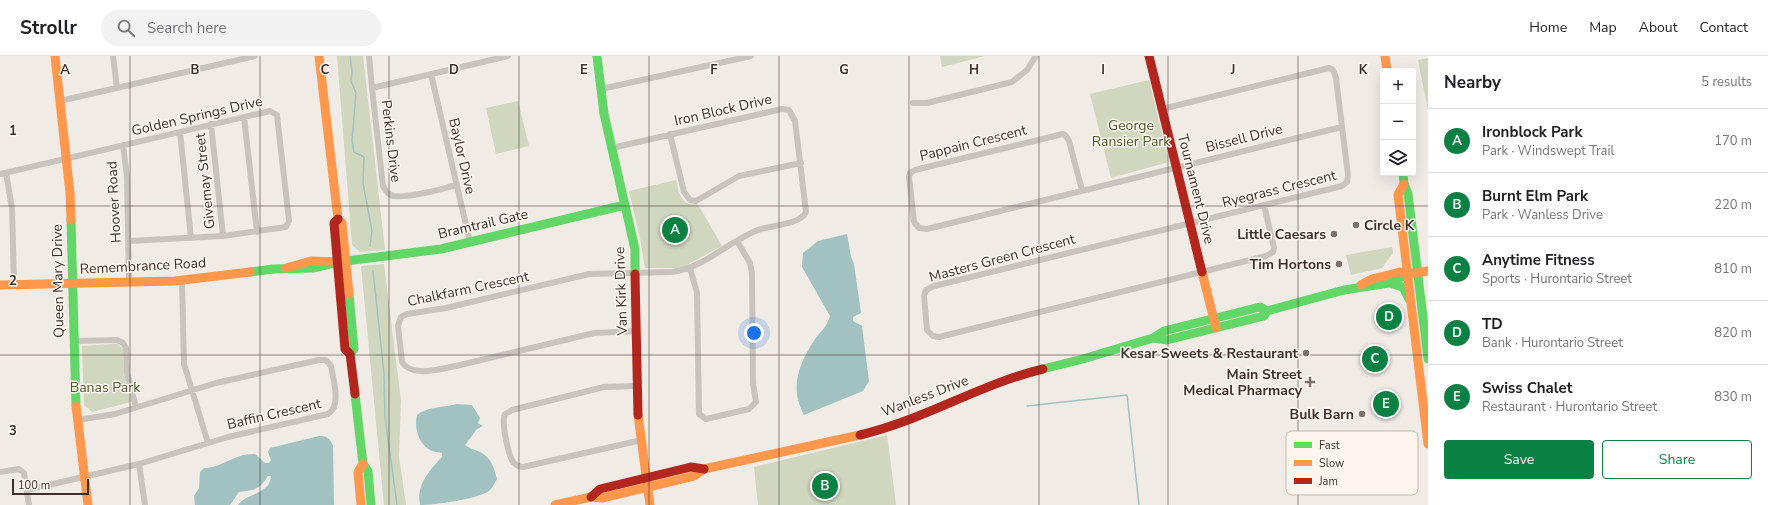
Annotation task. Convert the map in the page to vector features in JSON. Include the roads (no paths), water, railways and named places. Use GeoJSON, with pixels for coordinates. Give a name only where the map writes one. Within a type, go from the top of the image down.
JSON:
{"type":"FeatureCollection","features":[{"type":"Feature","properties":{"kind":"main road","name":"Queen Mary Drive"},"geometry":{"type":"LineString","coordinates":[[55,56],[70,192],[74,341],[78,420],[88,505]]}},
{"type":"Feature","properties":{"kind":"main road"},"geometry":{"type":"LineString","coordinates":[[319,56],[338,218],[342,223],[342,261],[354,349],[350,354],[363,464],[368,471],[371,505]]}},
{"type":"Feature","properties":{"kind":"main road","name":"Van Kirk Drive"},"geometry":{"type":"LineString","coordinates":[[597,56],[604,114],[634,238],[636,273],[638,417],[650,505]]}},
{"type":"Feature","properties":{"kind":"main road","name":"Tournament Drive"},"geometry":{"type":"LineString","coordinates":[[1149,56],[1216,328]]}},
{"type":"Feature","properties":{"kind":"main road"},"geometry":{"type":"LineString","coordinates":[[1385,56],[1387,68]]}},
{"type":"Feature","properties":{"kind":"main road"},"geometry":{"type":"LineString","coordinates":[[1403,176],[1404,184],[1408,194],[1428,359]]}},
{"type":"Feature","properties":{"kind":"main road"},"geometry":{"type":"LineString","coordinates":[[1404,184],[1398,195],[1428,444]]}},
{"type":"Feature","properties":{"kind":"main road","name":"Bramtrail Gate"},"geometry":{"type":"LineString","coordinates":[[342,261],[430,251],[625,204]]}},
{"type":"Feature","properties":{"kind":"main road","name":"Remembrance Road"},"geometry":{"type":"LineString","coordinates":[[0,285],[182,280],[286,268],[296,262],[325,260],[342,261]]}},
{"type":"Feature","properties":{"kind":"main road"},"geometry":{"type":"LineString","coordinates":[[1408,274],[1428,271]]}},
{"type":"Feature","properties":{"kind":"main road","name":"Wanless Drive"},"geometry":{"type":"LineString","coordinates":[[1356,287],[1379,277],[1400,272],[1408,274]]}},
{"type":"Feature","properties":{"kind":"main road","name":"Wanless Drive"},"geometry":{"type":"LineString","coordinates":[[1153,338],[1168,340],[1264,316],[1267,311],[1356,287],[1388,283],[1402,279],[1408,274]]}},
{"type":"Feature","properties":{"kind":"main road"},"geometry":{"type":"LineString","coordinates":[[1388,283],[1400,286],[1406,290],[1413,314]]}},
{"type":"Feature","properties":{"kind":"main road","name":"Wanless Drive"},"geometry":{"type":"LineString","coordinates":[[590,497],[600,489],[692,467],[704,469],[867,433],[926,413],[1025,373],[1083,359],[1153,338],[1164,331],[1260,307],[1267,311]]}},
{"type":"Feature","properties":{"kind":"main road"},"geometry":{"type":"LineString","coordinates":[[361,505],[358,472],[363,464]]}},
{"type":"Feature","properties":{"kind":"main road","name":"Wanless Drive"},"geometry":{"type":"LineString","coordinates":[[555,505],[590,497],[602,498],[648,488],[694,476],[704,469]]}},
{"type":"Feature","properties":{"kind":"street"},"geometry":{"type":"LineString","coordinates":[[113,56],[117,88]]}},
{"type":"Feature","properties":{"kind":"street"},"geometry":{"type":"LineString","coordinates":[[60,101],[255,56]]}},
{"type":"Feature","properties":{"kind":"street"},"geometry":{"type":"LineString","coordinates":[[368,56],[372,88]]}},
{"type":"Feature","properties":{"kind":"street","name":"Perkins Drive"},"geometry":{"type":"LineString","coordinates":[[457,185],[423,193],[394,196],[386,191],[383,186],[372,88],[508,56]]}},
{"type":"Feature","properties":{"kind":"street"},"geometry":{"type":"LineString","coordinates":[[601,89],[751,56]]}},
{"type":"Feature","properties":{"kind":"street"},"geometry":{"type":"LineString","coordinates":[[913,103],[927,103],[1012,82],[1027,70],[1036,56]]}},
{"type":"Feature","properties":{"kind":"street","name":"Ryegrass Crescent"},"geometry":{"type":"LineString","coordinates":[[1162,108],[1329,68],[1336,73],[1348,175],[1345,184],[1190,224]]}},
{"type":"Feature","properties":{"kind":"street","name":"Baylor Drive"},"geometry":{"type":"LineString","coordinates":[[430,74],[470,242]]}},
{"type":"Feature","properties":{"kind":"street","name":"Iron Block Drive"},"geometry":{"type":"LineString","coordinates":[[612,148],[782,109],[789,110],[795,121],[807,209],[803,218],[796,221],[763,228],[690,268],[672,272],[636,273]]}},
{"type":"Feature","properties":{"kind":"street","name":"Golden Springs Drive"},"geometry":{"type":"LineString","coordinates":[[3,173],[270,111],[277,115],[285,178],[289,220],[288,224],[282,229],[224,236],[129,241]]}},
{"type":"Feature","properties":{"kind":"street"},"geometry":{"type":"LineString","coordinates":[[244,117],[257,232]]}},
{"type":"Feature","properties":{"kind":"street","name":"Givemay Street"},"geometry":{"type":"LineString","coordinates":[[211,124],[224,236]]}},
{"type":"Feature","properties":{"kind":"street","name":"Bissell Drive"},"geometry":{"type":"LineString","coordinates":[[1082,190],[1342,127]]}},
{"type":"Feature","properties":{"kind":"street"},"geometry":{"type":"LineString","coordinates":[[180,132],[191,238]]}},
{"type":"Feature","properties":{"kind":"street"},"geometry":{"type":"LineString","coordinates":[[670,134],[684,192],[690,200],[696,201],[739,176],[801,162]]}},
{"type":"Feature","properties":{"kind":"street","name":"Pappain Crescent"},"geometry":{"type":"LineString","coordinates":[[1063,134],[1068,138],[1082,190],[923,229],[916,226],[914,222],[909,177],[910,173],[915,170],[1063,134]]}},
{"type":"Feature","properties":{"kind":"street","name":"Hoover Road"},"geometry":{"type":"LineString","coordinates":[[123,146],[127,177],[130,282]]}},
{"type":"Feature","properties":{"kind":"street"},"geometry":{"type":"LineString","coordinates":[[3,173],[12,208],[14,284]]}},
{"type":"Feature","properties":{"kind":"street"},"geometry":{"type":"LineString","coordinates":[[1201,272],[1266,256],[1273,252],[1274,243],[1264,205]]}},
{"type":"Feature","properties":{"kind":"street","name":"Masters Green Crescent"},"geometry":{"type":"LineString","coordinates":[[1190,224],[930,288],[924,296],[927,330],[933,336],[939,337],[1201,272]]}},
{"type":"Feature","properties":{"kind":"street"},"geometry":{"type":"LineString","coordinates":[[690,268],[697,294],[700,414],[706,419],[749,409],[756,402],[753,383],[752,273],[750,263],[737,241]]}},
{"type":"Feature","properties":{"kind":"street","name":"Chalkfarm Crescent"},"geometry":{"type":"LineString","coordinates":[[636,273],[589,274],[446,308],[407,314],[401,317],[398,326],[402,362],[408,369],[414,372],[456,366],[594,333],[637,331]]}},
{"type":"Feature","properties":{"kind":"street"},"geometry":{"type":"LineString","coordinates":[[182,280],[184,364],[208,443]]}},
{"type":"Feature","properties":{"kind":"street"},"geometry":{"type":"LineString","coordinates":[[74,341],[117,340],[122,342],[126,348],[127,373],[136,407]]}},
{"type":"Feature","properties":{"kind":"street","name":"Baffin Crescent"},"geometry":{"type":"LineString","coordinates":[[27,490],[139,464],[208,443],[331,412],[336,402],[331,366],[326,360],[319,360],[192,390],[94,418],[78,420]]}},
{"type":"Feature","properties":{"kind":"street"},"geometry":{"type":"LineString","coordinates":[[638,386],[604,387],[512,410],[505,414],[503,424],[511,458],[515,464],[523,467],[642,440]]}},
{"type":"Feature","properties":{"kind":"street"},"geometry":{"type":"LineString","coordinates":[[139,464],[145,505]]}},
{"type":"Feature","properties":{"kind":"street"},"geometry":{"type":"LineString","coordinates":[[0,472],[18,469],[24,473],[29,505]]}},
{"type":"Feature","properties":{"kind":"water"},"geometry":{"type":"Polygon","coordinates":[[[847,234],[851,257],[854,264],[861,313],[853,317],[853,321],[862,326],[869,381],[863,391],[804,415],[797,395],[798,376],[804,357],[830,316],[802,267],[803,253],[818,241],[847,234]]]}},
{"type":"Feature","properties":{"kind":"water"},"geometry":{"type":"Polygon","coordinates":[[[457,404],[472,405],[480,418],[478,423],[483,426],[477,429],[465,445],[487,457],[493,467],[497,479],[490,490],[477,496],[446,503],[420,505],[419,498],[422,485],[428,473],[442,457],[442,453],[431,451],[422,443],[416,425],[417,415],[426,410],[457,404]]]}},
{"type":"Feature","properties":{"kind":"water"},"geometry":{"type":"Polygon","coordinates":[[[319,436],[328,438],[333,446],[334,505],[238,505],[267,486],[270,482],[271,476],[268,476],[259,487],[249,491],[239,492],[230,505],[195,505],[194,496],[199,488],[200,472],[204,468],[217,466],[248,454],[255,454],[265,463],[269,463],[271,460],[268,452],[270,448],[319,436]]]}},
{"type":"Feature","properties":{"kind":"waterway"},"geometry":{"type":"LineString","coordinates":[[350,56],[352,72],[351,81],[356,93],[352,141],[354,152],[364,157],[363,183],[372,231],[370,246]]}},
{"type":"Feature","properties":{"kind":"waterway"},"geometry":{"type":"LineString","coordinates":[[373,271],[384,373],[385,417],[397,505]]}},
{"type":"Feature","properties":{"kind":"waterway"},"geometry":{"type":"LineString","coordinates":[[1027,406],[1127,395],[1139,505]]}},
{"type":"Feature","properties":{"kind":"place","name":"Circle K"},"geometry":{"type":"Point","coordinates":[1356,225]}},
{"type":"Feature","properties":{"kind":"place","name":"Ironblock Park"},"geometry":{"type":"Point","coordinates":[675,230]}},
{"type":"Feature","properties":{"kind":"place","name":"Little Caesars"},"geometry":{"type":"Point","coordinates":[1334,234]}},
{"type":"Feature","properties":{"kind":"place","name":"Tim Hortons"},"geometry":{"type":"Point","coordinates":[1339,264]}},
{"type":"Feature","properties":{"kind":"place","name":"TD"},"geometry":{"type":"Point","coordinates":[1389,317]}},
{"type":"Feature","properties":{"kind":"place","name":"Kesar Sweets & Restaurant"},"geometry":{"type":"Point","coordinates":[1306,353]}},
{"type":"Feature","properties":{"kind":"place","name":"Anytime Fitness"},"geometry":{"type":"Point","coordinates":[1375,359]}},
{"type":"Feature","properties":{"kind":"place","name":"Main Street Medical Pharmacy"},"geometry":{"type":"Point","coordinates":[1310,382]}},
{"type":"Feature","properties":{"kind":"place","name":"Swiss Chalet"},"geometry":{"type":"Point","coordinates":[1386,404]}},
{"type":"Feature","properties":{"kind":"place","name":"Bulk Barn"},"geometry":{"type":"Point","coordinates":[1362,414]}},
{"type":"Feature","properties":{"kind":"place","name":"Burnt Elm Park"},"geometry":{"type":"Point","coordinates":[825,486]}},
{"type":"Feature","properties":{"kind":"park label","name":"George Ransier Park"},"geometry":{"type":"Point","coordinates":[1131,134]}},
{"type":"Feature","properties":{"kind":"park label","name":"Banas Park"},"geometry":{"type":"Point","coordinates":[105,387]}}]}
